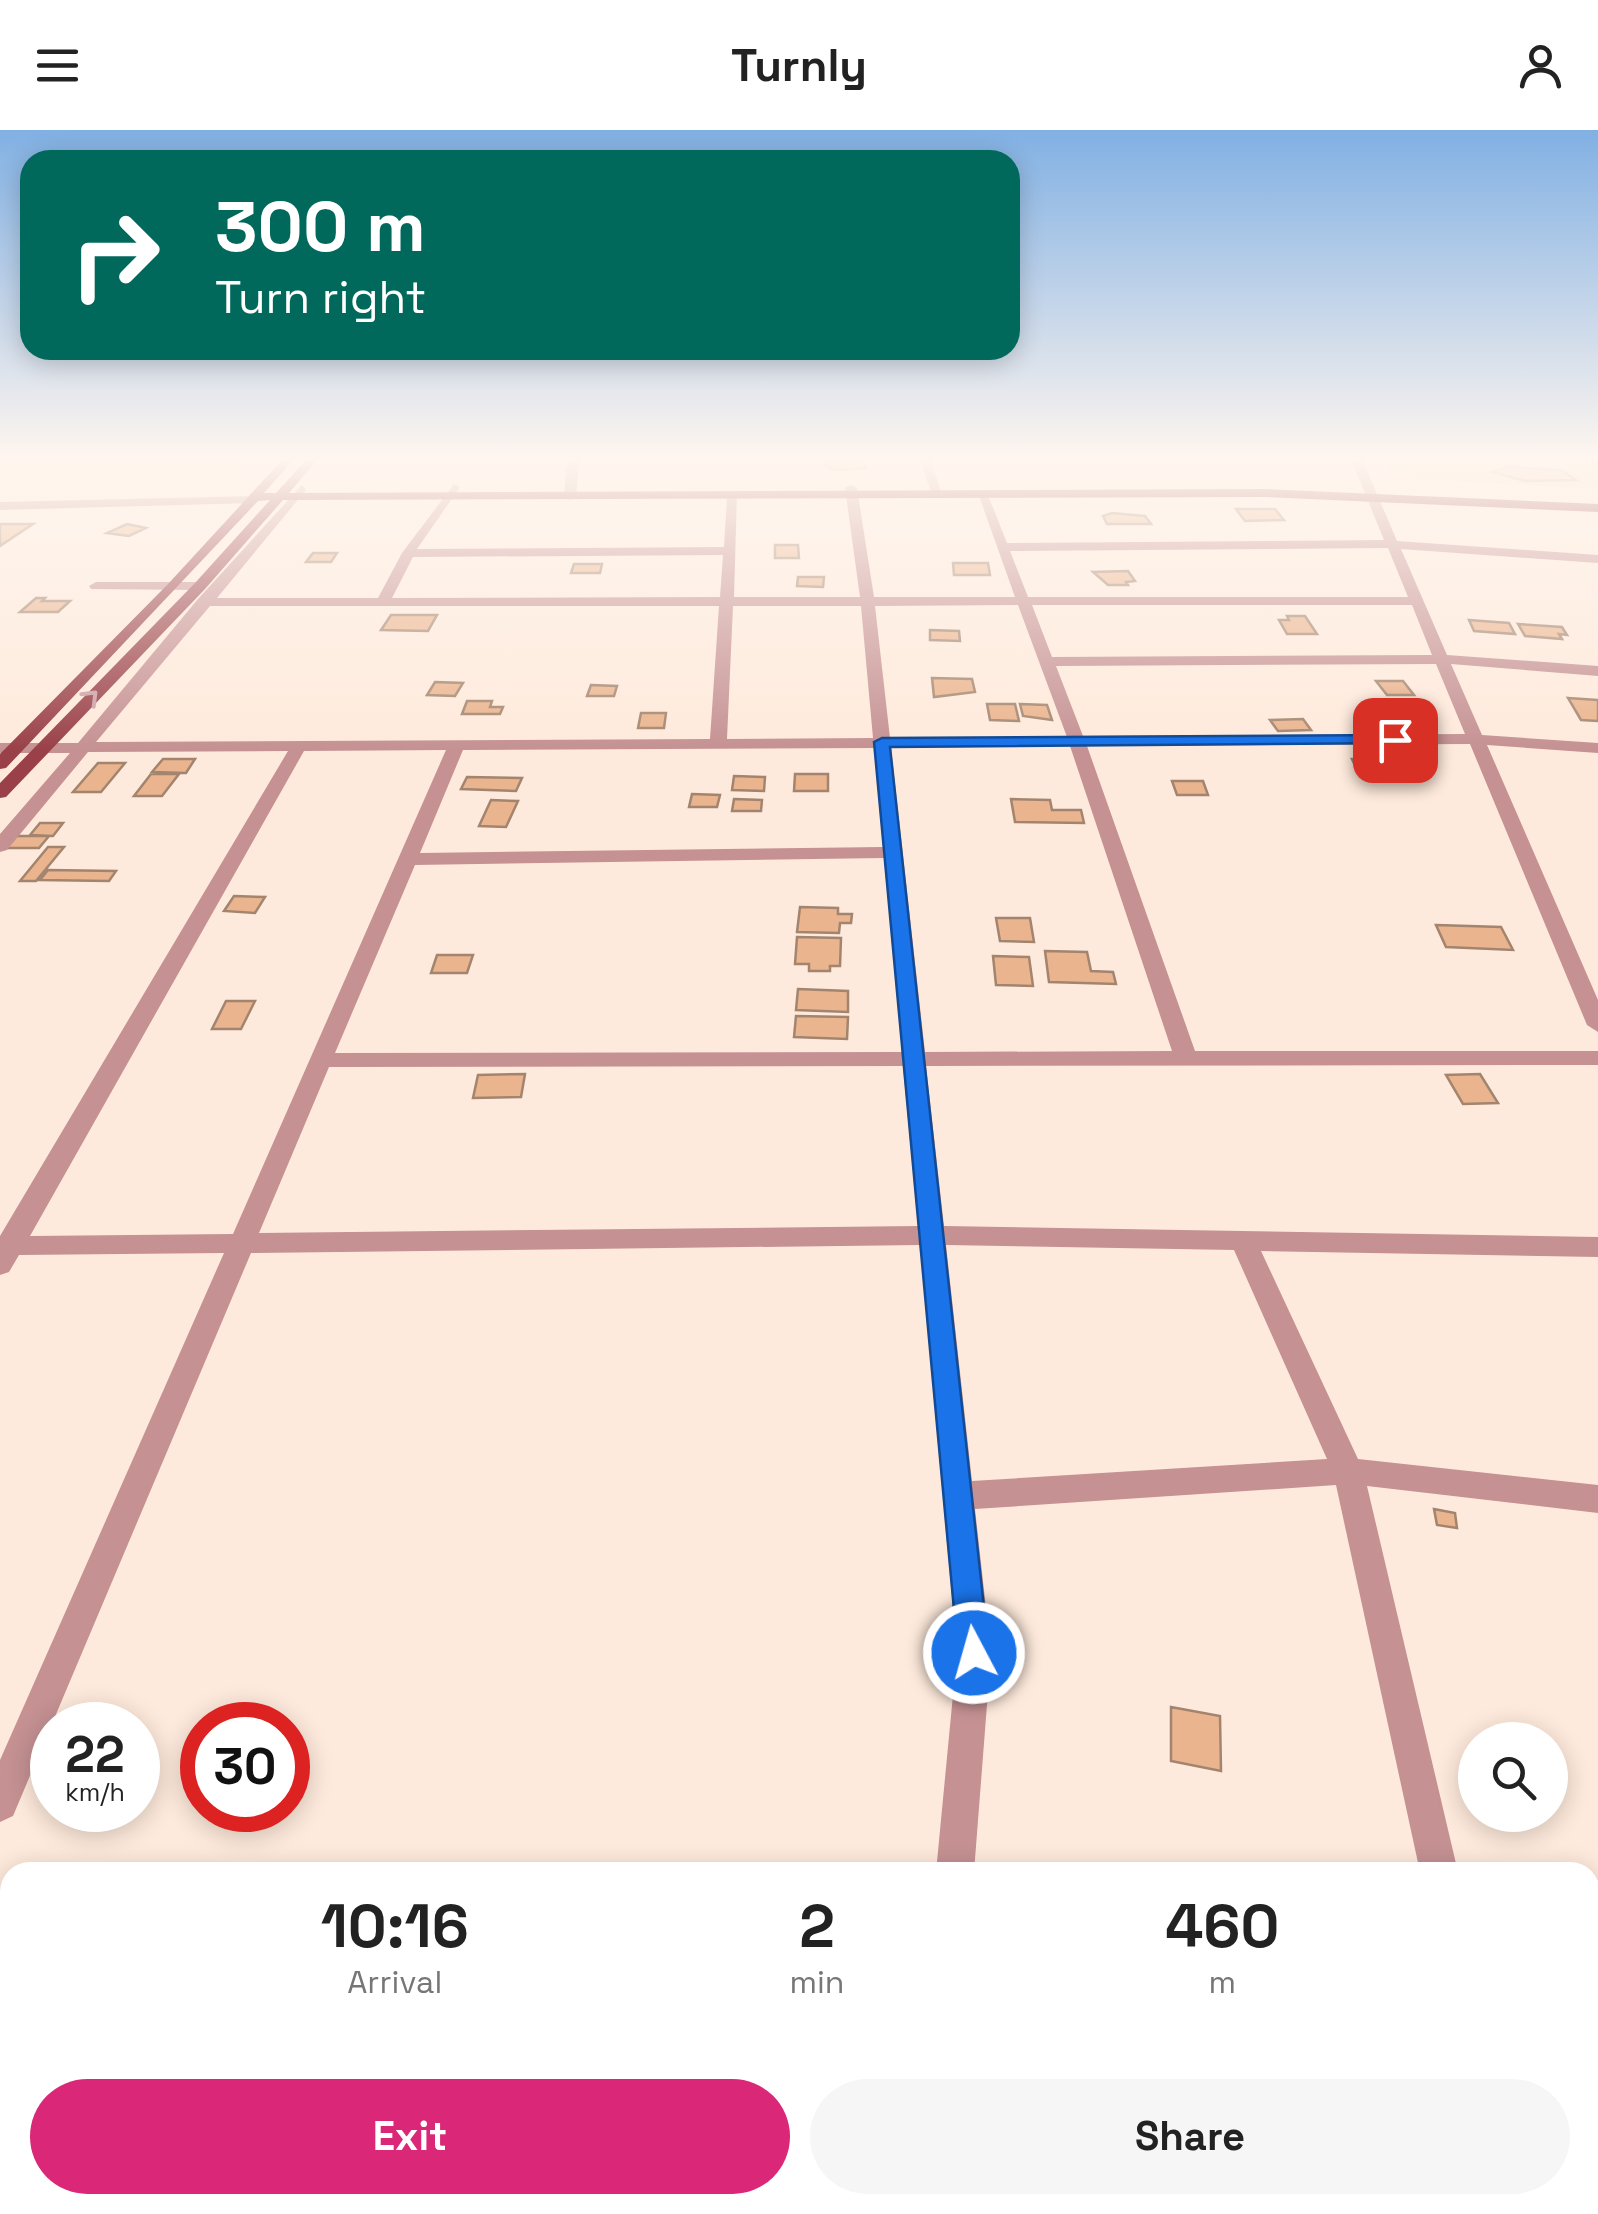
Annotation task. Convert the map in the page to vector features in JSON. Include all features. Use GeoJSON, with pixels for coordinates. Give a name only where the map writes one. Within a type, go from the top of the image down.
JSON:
{"type":"FeatureCollection","features":[{"type":"Feature","properties":{"kind":"main road"},"geometry":{"type":"LineString","coordinates":[[0,764],[8,748],[201,556]]}},
{"type":"Feature","properties":{"kind":"main road"},"geometry":{"type":"LineString","coordinates":[[0,793],[41,748],[201,594]]}},
{"type":"Feature","properties":{"kind":"street"},"geometry":{"type":"LineString","coordinates":[[0,846],[84,748],[201,594],[235,556]]}},
{"type":"Feature","properties":{"kind":"street"},"geometry":{"type":"LineString","coordinates":[[383,602],[406,556]]}},
{"type":"Feature","properties":{"kind":"street"},"geometry":{"type":"LineString","coordinates":[[718,744],[729,556]]}},
{"type":"Feature","properties":{"kind":"street"},"geometry":{"type":"LineString","coordinates":[[861,556],[974,1653],[955,1862]]}},
{"type":"Feature","properties":{"kind":"street"},"geometry":{"type":"LineString","coordinates":[[1004,556],[1078,744],[1186,1059]]}},
{"type":"Feature","properties":{"kind":"street"},"geometry":{"type":"LineString","coordinates":[[1395,556],[1598,1025]]}},
{"type":"Feature","properties":{"kind":"street"},"geometry":{"type":"LineString","coordinates":[[1549,556],[1598,560]]}},
{"type":"Feature","properties":{"kind":"street"},"geometry":{"type":"LineString","coordinates":[[96,586],[174,586],[201,594],[383,602],[1415,602]]}},
{"type":"Feature","properties":{"kind":"street"},"geometry":{"type":"LineString","coordinates":[[1045,662],[1440,659],[1598,671]]}},
{"type":"Feature","properties":{"kind":"street"},"geometry":{"type":"LineString","coordinates":[[8,748],[1474,739],[1598,748]]}},
{"type":"Feature","properties":{"kind":"street"},"geometry":{"type":"LineString","coordinates":[[0,1803],[457,745]]}},
{"type":"Feature","properties":{"kind":"street"},"geometry":{"type":"LineString","coordinates":[[4,1252],[298,746]]}},
{"type":"Feature","properties":{"kind":"street"},"geometry":{"type":"LineString","coordinates":[[408,859],[893,852]]}},
{"type":"Feature","properties":{"kind":"street"},"geometry":{"type":"LineString","coordinates":[[321,1060],[1598,1058]]}},
{"type":"Feature","properties":{"kind":"street"},"geometry":{"type":"LineString","coordinates":[[4,1252],[242,1243],[931,1235],[1598,1247]]}},
{"type":"Feature","properties":{"kind":"street"},"geometry":{"type":"LineString","coordinates":[[1243,1241],[1348,1471],[1436,1862]]}},
{"type":"Feature","properties":{"kind":"street"},"geometry":{"type":"LineString","coordinates":[[958,1496],[1348,1471],[1598,1499]]}},
{"type":"Feature","properties":{"kind":"building"},"geometry":{"type":"Polygon","coordinates":[[[310,556],[335,556],[331,562],[306,562],[310,556]]]}},
{"type":"Feature","properties":{"kind":"building"},"geometry":{"type":"Polygon","coordinates":[[[953,563],[988,563],[990,575],[954,575],[953,563]]]}},
{"type":"Feature","properties":{"kind":"building"},"geometry":{"type":"Polygon","coordinates":[[[574,564],[602,564],[600,573],[571,573],[574,564]]]}},
{"type":"Feature","properties":{"kind":"building"},"geometry":{"type":"Polygon","coordinates":[[[1128,571],[1135,581],[1126,582],[1128,585],[1108,585],[1093,572],[1128,571]]]}},
{"type":"Feature","properties":{"kind":"building"},"geometry":{"type":"Polygon","coordinates":[[[798,577],[824,577],[823,587],[797,586],[798,577]]]}},
{"type":"Feature","properties":{"kind":"building"},"geometry":{"type":"Polygon","coordinates":[[[36,598],[70,601],[58,612],[20,612],[36,598]]]}},
{"type":"Feature","properties":{"kind":"building"},"geometry":{"type":"Polygon","coordinates":[[[391,615],[437,615],[428,631],[381,630],[391,615]]]}},
{"type":"Feature","properties":{"kind":"building"},"geometry":{"type":"Polygon","coordinates":[[[1287,616],[1305,616],[1317,634],[1287,634],[1279,620],[1289,620],[1287,616]]]}},
{"type":"Feature","properties":{"kind":"building"},"geometry":{"type":"Polygon","coordinates":[[[1469,620],[1509,623],[1515,634],[1474,631],[1469,620]]]}},
{"type":"Feature","properties":{"kind":"building"},"geometry":{"type":"Polygon","coordinates":[[[1518,624],[1562,627],[1567,635],[1559,634],[1562,639],[1525,636],[1518,624]]]}},
{"type":"Feature","properties":{"kind":"building"},"geometry":{"type":"Polygon","coordinates":[[[930,630],[959,631],[960,641],[930,640],[930,630]]]}},
{"type":"Feature","properties":{"kind":"building"},"geometry":{"type":"Polygon","coordinates":[[[932,678],[972,679],[975,692],[934,697],[932,678]]]}},
{"type":"Feature","properties":{"kind":"building"},"geometry":{"type":"Polygon","coordinates":[[[1376,681],[1403,681],[1414,695],[1387,695],[1376,681]]]}},
{"type":"Feature","properties":{"kind":"building"},"geometry":{"type":"Polygon","coordinates":[[[435,682],[463,683],[455,696],[427,695],[435,682]]]}},
{"type":"Feature","properties":{"kind":"building"},"geometry":{"type":"Polygon","coordinates":[[[591,685],[617,686],[614,696],[587,696],[591,685]]]}},
{"type":"Feature","properties":{"kind":"building"},"geometry":{"type":"Polygon","coordinates":[[[1568,698],[1598,700],[1598,721],[1581,720],[1568,698]]]}},
{"type":"Feature","properties":{"kind":"building"},"geometry":{"type":"Polygon","coordinates":[[[467,701],[492,701],[490,707],[503,707],[500,714],[462,714],[467,701]]]}},
{"type":"Feature","properties":{"kind":"building"},"geometry":{"type":"Polygon","coordinates":[[[987,704],[1015,704],[1019,721],[990,720],[987,704]]]}},
{"type":"Feature","properties":{"kind":"building"},"geometry":{"type":"Polygon","coordinates":[[[1020,704],[1047,705],[1052,720],[1023,716],[1020,704]]]}},
{"type":"Feature","properties":{"kind":"building"},"geometry":{"type":"Polygon","coordinates":[[[641,713],[666,713],[664,728],[638,728],[641,713]]]}},
{"type":"Feature","properties":{"kind":"building"},"geometry":{"type":"Polygon","coordinates":[[[1303,719],[1311,730],[1278,731],[1270,720],[1303,719]]]}},
{"type":"Feature","properties":{"kind":"building"},"geometry":{"type":"Polygon","coordinates":[[[1388,757],[1419,757],[1429,770],[1397,770],[1388,757]]]}},
{"type":"Feature","properties":{"kind":"building"},"geometry":{"type":"Polygon","coordinates":[[[163,759],[195,759],[186,773],[152,772],[163,759]]]}},
{"type":"Feature","properties":{"kind":"building"},"geometry":{"type":"Polygon","coordinates":[[[1352,759],[1374,760],[1380,770],[1357,770],[1352,759]]]}},
{"type":"Feature","properties":{"kind":"building"},"geometry":{"type":"Polygon","coordinates":[[[98,763],[125,763],[101,792],[73,792],[98,763]]]}},
{"type":"Feature","properties":{"kind":"building"},"geometry":{"type":"Polygon","coordinates":[[[151,774],[179,774],[162,796],[134,796],[151,774]]]}},
{"type":"Feature","properties":{"kind":"building"},"geometry":{"type":"Polygon","coordinates":[[[795,774],[828,774],[828,791],[794,791],[795,774]]]}},
{"type":"Feature","properties":{"kind":"building"},"geometry":{"type":"Polygon","coordinates":[[[734,776],[765,777],[764,791],[732,790],[734,776]]]}},
{"type":"Feature","properties":{"kind":"building"},"geometry":{"type":"Polygon","coordinates":[[[467,777],[522,778],[516,791],[461,789],[467,777]]]}},
{"type":"Feature","properties":{"kind":"building"},"geometry":{"type":"Polygon","coordinates":[[[1172,781],[1203,781],[1208,795],[1177,795],[1172,781]]]}},
{"type":"Feature","properties":{"kind":"building"},"geometry":{"type":"Polygon","coordinates":[[[692,794],[720,795],[717,807],[689,807],[692,794]]]}},
{"type":"Feature","properties":{"kind":"building"},"geometry":{"type":"Polygon","coordinates":[[[734,799],[762,800],[761,811],[732,811],[734,799]]]}},
{"type":"Feature","properties":{"kind":"building"},"geometry":{"type":"Polygon","coordinates":[[[1011,799],[1050,800],[1052,810],[1081,810],[1084,823],[1015,822],[1011,799]]]}},
{"type":"Feature","properties":{"kind":"building"},"geometry":{"type":"Polygon","coordinates":[[[491,800],[518,801],[506,827],[479,826],[491,800]]]}},
{"type":"Feature","properties":{"kind":"building"},"geometry":{"type":"Polygon","coordinates":[[[40,823],[63,823],[53,836],[30,835],[40,823]]]}},
{"type":"Feature","properties":{"kind":"building"},"geometry":{"type":"Polygon","coordinates":[[[13,836],[49,836],[39,848],[3,848],[13,836]]]}},
{"type":"Feature","properties":{"kind":"building"},"geometry":{"type":"Polygon","coordinates":[[[48,847],[64,847],[36,881],[20,881],[48,847]]]}},
{"type":"Feature","properties":{"kind":"building"},"geometry":{"type":"Polygon","coordinates":[[[48,870],[116,871],[109,881],[40,880],[48,870]]]}},
{"type":"Feature","properties":{"kind":"building"},"geometry":{"type":"Polygon","coordinates":[[[234,896],[265,897],[255,913],[224,911],[234,896]]]}},
{"type":"Feature","properties":{"kind":"building"},"geometry":{"type":"Polygon","coordinates":[[[800,907],[838,908],[838,914],[852,914],[851,923],[840,923],[839,933],[797,932],[800,907]]]}},
{"type":"Feature","properties":{"kind":"building"},"geometry":{"type":"Polygon","coordinates":[[[996,918],[1030,918],[1034,942],[1000,941],[996,918]]]}},
{"type":"Feature","properties":{"kind":"building"},"geometry":{"type":"Polygon","coordinates":[[[1436,925],[1501,927],[1513,950],[1446,947],[1436,925]]]}},
{"type":"Feature","properties":{"kind":"building"},"geometry":{"type":"Polygon","coordinates":[[[797,937],[841,938],[840,966],[830,966],[830,971],[809,971],[809,964],[795,964],[797,937]]]}},
{"type":"Feature","properties":{"kind":"building"},"geometry":{"type":"Polygon","coordinates":[[[1045,951],[1087,952],[1091,971],[1113,972],[1116,984],[1049,982],[1045,951]]]}},
{"type":"Feature","properties":{"kind":"building"},"geometry":{"type":"Polygon","coordinates":[[[437,955],[473,955],[467,973],[431,973],[437,955]]]}},
{"type":"Feature","properties":{"kind":"building"},"geometry":{"type":"Polygon","coordinates":[[[993,956],[1029,957],[1033,986],[996,985],[993,956]]]}},
{"type":"Feature","properties":{"kind":"building"},"geometry":{"type":"Polygon","coordinates":[[[798,989],[848,991],[848,1012],[796,1010],[798,989]]]}},
{"type":"Feature","properties":{"kind":"building"},"geometry":{"type":"Polygon","coordinates":[[[226,1001],[255,1001],[241,1029],[212,1029],[226,1001]]]}},
{"type":"Feature","properties":{"kind":"building"},"geometry":{"type":"Polygon","coordinates":[[[796,1016],[848,1017],[847,1039],[794,1037],[796,1016]]]}},
{"type":"Feature","properties":{"kind":"building"},"geometry":{"type":"Polygon","coordinates":[[[525,1074],[521,1097],[473,1098],[478,1075],[525,1074]]]}},
{"type":"Feature","properties":{"kind":"building"},"geometry":{"type":"Polygon","coordinates":[[[1480,1074],[1498,1103],[1463,1104],[1446,1075],[1480,1074]]]}},
{"type":"Feature","properties":{"kind":"building"},"geometry":{"type":"Polygon","coordinates":[[[1434,1509],[1455,1513],[1457,1528],[1437,1525],[1434,1509]]]}},
{"type":"Feature","properties":{"kind":"building"},"geometry":{"type":"Polygon","coordinates":[[[1171,1707],[1220,1716],[1221,1771],[1171,1761],[1171,1707]]]}},
{"type":"Feature","properties":{"kind":"route"},"geometry":{"type":"LineString","coordinates":[[974,1653],[882,742],[1395,740]]}}]}
